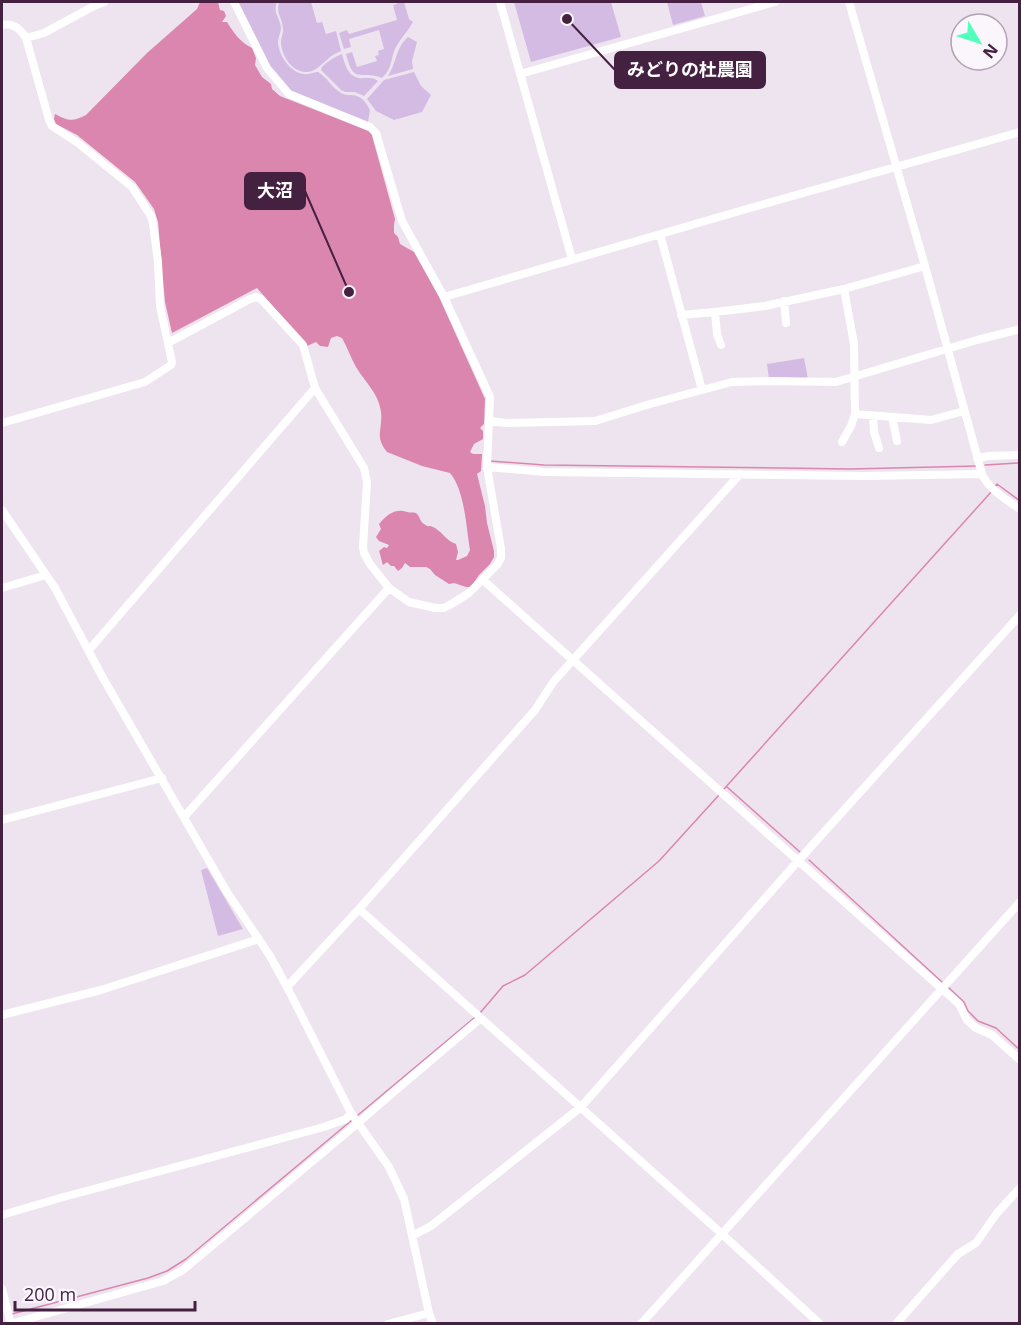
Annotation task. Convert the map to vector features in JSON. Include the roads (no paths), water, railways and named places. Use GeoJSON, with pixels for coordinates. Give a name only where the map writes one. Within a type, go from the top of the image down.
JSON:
{"type":"FeatureCollection","features":[{"type":"Feature","properties":{"kind":"street"},"geometry":{"type":"LineString","coordinates":[[30,37],[44,33],[104,2]]}},
{"type":"Feature","properties":{"kind":"street"},"geometry":{"type":"LineString","coordinates":[[168,343],[250,299],[256,297],[261,299],[303,345],[315,388],[366,474],[363,547],[370,564],[389,588],[409,602],[444,608],[469,593],[497,565],[501,558],[501,549],[487,463],[490,397],[444,297],[402,221],[374,130],[289,94],[267,68],[234,2]]}},
{"type":"Feature","properties":{"kind":"street"},"geometry":{"type":"LineString","coordinates":[[500,2],[572,259]]}},
{"type":"Feature","properties":{"kind":"street"},"geometry":{"type":"LineString","coordinates":[[520,74],[776,2]]}},
{"type":"Feature","properties":{"kind":"street"},"geometry":{"type":"LineString","coordinates":[[849,2],[925,266],[979,467],[985,481],[992,489],[1020,509]]}},
{"type":"Feature","properties":{"kind":"street"},"geometry":{"type":"LineString","coordinates":[[2,25],[15,26],[30,37],[52,126],[78,143],[132,187],[151,216],[158,262],[160,306],[172,362],[171,365],[145,382],[2,423]]}},
{"type":"Feature","properties":{"kind":"street"},"geometry":{"type":"LineString","coordinates":[[444,297],[1020,132]]}},
{"type":"Feature","properties":{"kind":"street"},"geometry":{"type":"LineString","coordinates":[[660,234],[702,390]]}},
{"type":"Feature","properties":{"kind":"street"},"geometry":{"type":"LineString","coordinates":[[681,315],[765,306],[925,266]]}},
{"type":"Feature","properties":{"kind":"street"},"geometry":{"type":"LineString","coordinates":[[842,442],[855,414],[854,344],[844,288]]}},
{"type":"Feature","properties":{"kind":"street"},"geometry":{"type":"LineString","coordinates":[[784,301],[786,323]]}},
{"type":"Feature","properties":{"kind":"street"},"geometry":{"type":"LineString","coordinates":[[715,312],[717,334],[721,345]]}},
{"type":"Feature","properties":{"kind":"street"},"geometry":{"type":"LineString","coordinates":[[489,421],[506,423],[595,422],[650,404],[732,382],[836,382],[1020,329]]}},
{"type":"Feature","properties":{"kind":"street"},"geometry":{"type":"LineString","coordinates":[[89,650],[315,388]]}},
{"type":"Feature","properties":{"kind":"street"},"geometry":{"type":"LineString","coordinates":[[855,414],[931,420],[964,411]]}},
{"type":"Feature","properties":{"kind":"street"},"geometry":{"type":"LineString","coordinates":[[873,416],[874,432],[879,448]]}},
{"type":"Feature","properties":{"kind":"street"},"geometry":{"type":"LineString","coordinates":[[892,417],[897,441]]}},
{"type":"Feature","properties":{"kind":"street"},"geometry":{"type":"LineString","coordinates":[[487,463],[545,472],[878,476],[979,467],[989,456],[1020,455]]}},
{"type":"Feature","properties":{"kind":"street"},"geometry":{"type":"LineString","coordinates":[[287,987],[535,710],[554,681],[740,474]]}},
{"type":"Feature","properties":{"kind":"street"},"geometry":{"type":"LineString","coordinates":[[2,510],[55,588],[227,892],[259,939],[287,987],[355,1118],[389,1167],[404,1199],[433,1323]]}},
{"type":"Feature","properties":{"kind":"street"},"geometry":{"type":"LineString","coordinates":[[2,588],[46,575]]}},
{"type":"Feature","properties":{"kind":"street"},"geometry":{"type":"LineString","coordinates":[[483,580],[959,1004],[967,1020],[976,1028],[992,1035],[1020,1060]]}},
{"type":"Feature","properties":{"kind":"street"},"geometry":{"type":"LineString","coordinates":[[184,817],[389,588]]}},
{"type":"Feature","properties":{"kind":"street"},"geometry":{"type":"LineString","coordinates":[[412,1236],[431,1226],[581,1107],[798,861],[1020,615]]}},
{"type":"Feature","properties":{"kind":"street"},"geometry":{"type":"LineString","coordinates":[[2,820],[162,778]]}},
{"type":"Feature","properties":{"kind":"street"},"geometry":{"type":"LineString","coordinates":[[640,1323],[1020,902]]}},
{"type":"Feature","properties":{"kind":"street"},"geometry":{"type":"LineString","coordinates":[[359,909],[820,1323]]}},
{"type":"Feature","properties":{"kind":"street"},"geometry":{"type":"LineString","coordinates":[[2,1015],[101,990],[259,939]]}},
{"type":"Feature","properties":{"kind":"street"},"geometry":{"type":"LineString","coordinates":[[2,1289],[10,1320],[163,1281],[183,1270],[355,1118],[389,1096],[478,1016]]}},
{"type":"Feature","properties":{"kind":"street"},"geometry":{"type":"LineString","coordinates":[[2,1215],[355,1118]]}},
{"type":"Feature","properties":{"kind":"street"},"geometry":{"type":"LineString","coordinates":[[896,1323],[958,1254],[976,1242],[997,1213],[1020,1188]]}},
{"type":"Feature","properties":{"kind":"street"},"geometry":{"type":"LineString","coordinates":[[388,1323],[429,1313]]}},
{"type":"Feature","properties":{"kind":"waterway"},"geometry":{"type":"LineString","coordinates":[[490,461],[544,465],[851,469],[977,466]]}},
{"type":"Feature","properties":{"kind":"waterway"},"geometry":{"type":"LineString","coordinates":[[985,465],[1020,463]]}},
{"type":"Feature","properties":{"kind":"waterway"},"geometry":{"type":"LineString","coordinates":[[995,487],[997,484],[1020,501]]}},
{"type":"Feature","properties":{"kind":"waterway"},"geometry":{"type":"LineString","coordinates":[[724,789],[992,491]]}},
{"type":"Feature","properties":{"kind":"waterway"},"geometry":{"type":"LineString","coordinates":[[727,787],[800,852]]}},
{"type":"Feature","properties":{"kind":"waterway"},"geometry":{"type":"LineString","coordinates":[[480,1013],[503,986],[525,975],[659,861],[719,795]]}},
{"type":"Feature","properties":{"kind":"waterway"},"geometry":{"type":"LineString","coordinates":[[809,860],[942,982]]}},
{"type":"Feature","properties":{"kind":"waterway"},"geometry":{"type":"LineString","coordinates":[[948,987],[964,1002],[968,1011],[978,1021],[996,1028],[1020,1050]]}},
{"type":"Feature","properties":{"kind":"waterway"},"geometry":{"type":"LineString","coordinates":[[358,1115],[474,1018]]}},
{"type":"Feature","properties":{"kind":"waterway"},"geometry":{"type":"LineString","coordinates":[[12,1314],[167,1271],[186,1259],[352,1120]]}},
{"type":"Feature","properties":{"kind":"place","name":"みどりの杜農園"},"geometry":{"type":"Point","coordinates":[567,19]}},
{"type":"Feature","properties":{"kind":"place","name":"大沼"},"geometry":{"type":"Point","coordinates":[349,292]}}]}
